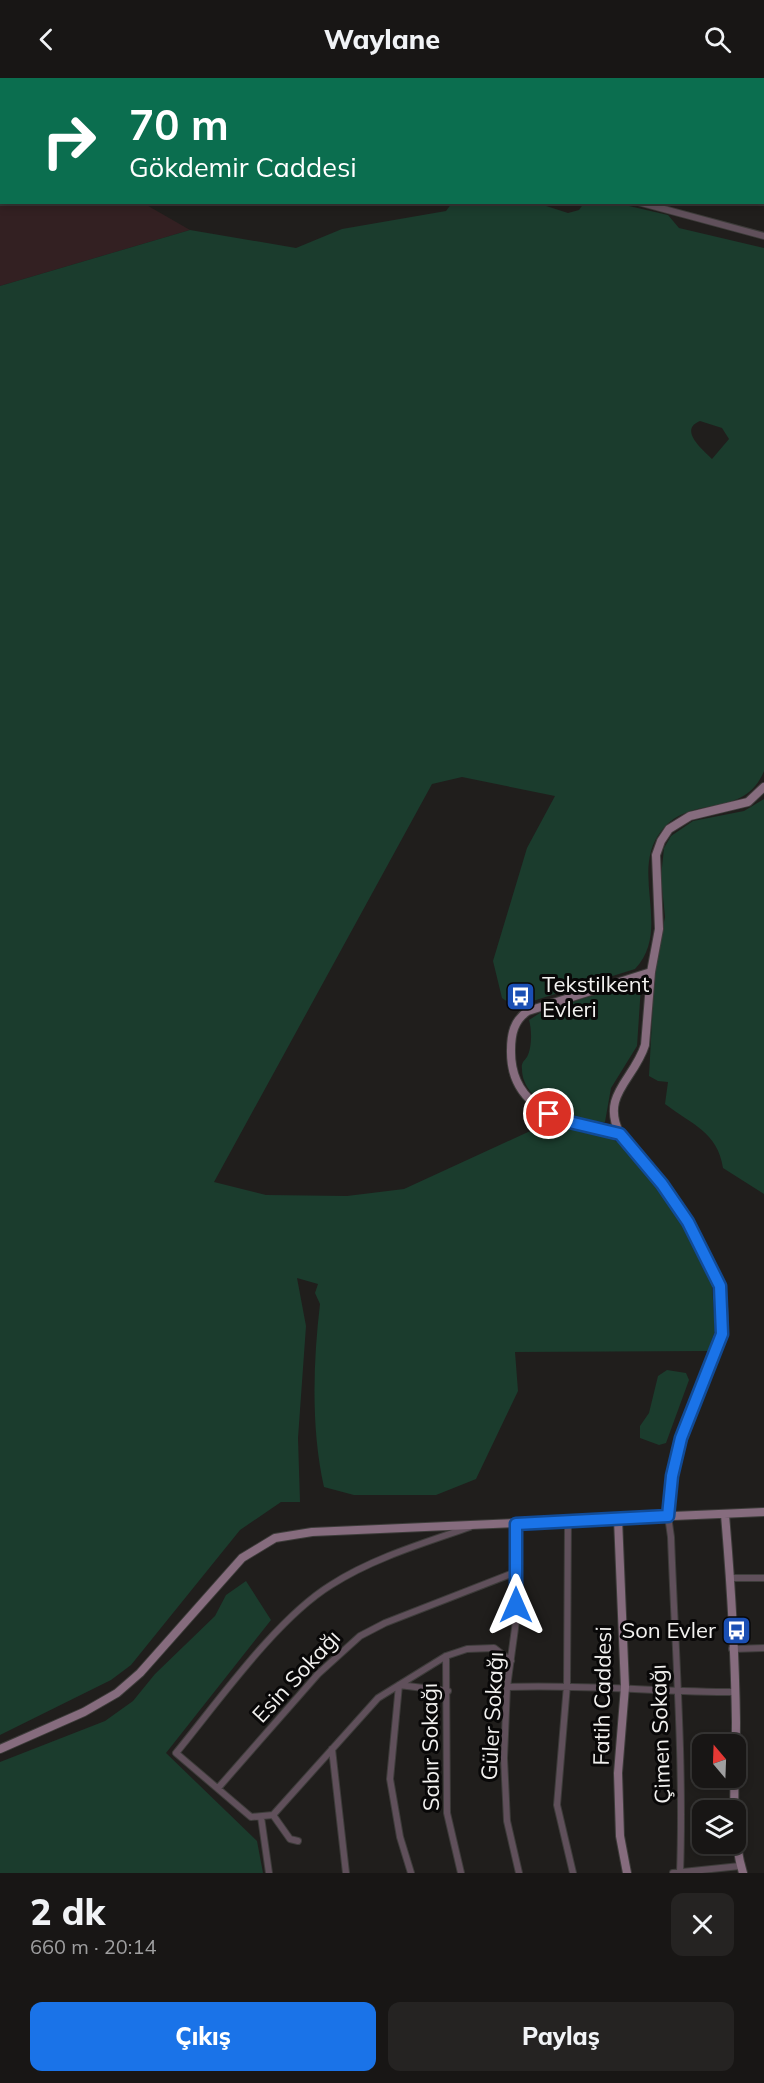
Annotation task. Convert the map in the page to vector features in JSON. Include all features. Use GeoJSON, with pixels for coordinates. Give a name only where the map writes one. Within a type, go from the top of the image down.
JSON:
{"type":"FeatureCollection","features":[{"type":"Feature","properties":{"kind":"main road"},"geometry":{"type":"LineString","coordinates":[[620,1134],[613,1120],[612,1110],[618,1091],[634,1068],[645,1045],[651,972],[659,929],[656,855],[661,841],[669,830],[690,816],[748,802],[764,787]]}},
{"type":"Feature","properties":{"kind":"main road"},"geometry":{"type":"LineString","coordinates":[[620,1134],[561,1120],[536,1107],[521,1092],[515,1079],[511,1064],[512,1035],[521,1016],[537,1007],[651,972]]}},
{"type":"Feature","properties":{"kind":"main road","name":"Çimen Sokağı"},"geometry":{"type":"LineString","coordinates":[[620,1134],[662,1184],[688,1222],[720,1286],[722,1334],[681,1438],[672,1476],[668,1516]]}},
{"type":"Feature","properties":{"kind":"main road"},"geometry":{"type":"LineString","coordinates":[[0,1749],[84,1712],[117,1693],[140,1672],[242,1558],[267,1542],[291,1534],[764,1512]]}},
{"type":"Feature","properties":{"kind":"main road"},"geometry":{"type":"LineString","coordinates":[[725,1515],[731,1578],[735,1692],[736,1843],[742,1870]]}},
{"type":"Feature","properties":{"kind":"main road","name":"Fatih Caddesi"},"geometry":{"type":"LineString","coordinates":[[618,1519],[625,1687],[618,1773],[620,1836],[627,1873]]}},
{"type":"Feature","properties":{"kind":"street"},"geometry":{"type":"LineString","coordinates":[[645,204],[764,236]]}},
{"type":"Feature","properties":{"kind":"street","name":"Çimen Sokağı"},"geometry":{"type":"LineString","coordinates":[[668,1516],[671,1537],[677,1692],[682,1846],[680,1873]]}},
{"type":"Feature","properties":{"kind":"street"},"geometry":{"type":"LineString","coordinates":[[568,1521],[567,1684],[557,1805],[573,1873]]}},
{"type":"Feature","properties":{"kind":"street","name":"Güler Sokağı"},"geometry":{"type":"LineString","coordinates":[[516,1524],[516,1621],[507,1686],[504,1758],[507,1821],[519,1873]]}},
{"type":"Feature","properties":{"kind":"street"},"geometry":{"type":"LineString","coordinates":[[474,1526],[403,1551],[330,1585],[288,1621],[176,1754],[219,1787],[251,1817],[273,1815],[378,1698],[446,1656],[467,1649],[494,1648],[511,1661]]}},
{"type":"Feature","properties":{"kind":"street","name":"Esin Sokağı"},"geometry":{"type":"LineString","coordinates":[[219,1787],[318,1674],[360,1636],[385,1623],[516,1572]]}},
{"type":"Feature","properties":{"kind":"street"},"geometry":{"type":"LineString","coordinates":[[731,1578],[764,1578]]}},
{"type":"Feature","properties":{"kind":"street"},"geometry":{"type":"LineString","coordinates":[[732,1649],[764,1648]]}},
{"type":"Feature","properties":{"kind":"street","name":"Sabır Sokağı"},"geometry":{"type":"LineString","coordinates":[[446,1656],[447,1813],[461,1873]]}},
{"type":"Feature","properties":{"kind":"street"},"geometry":{"type":"LineString","coordinates":[[507,1686],[567,1684],[677,1692],[735,1692]]}},
{"type":"Feature","properties":{"kind":"street"},"geometry":{"type":"LineString","coordinates":[[399,1685],[448,1691]]}},
{"type":"Feature","properties":{"kind":"street"},"geometry":{"type":"LineString","coordinates":[[399,1685],[390,1779],[400,1837],[411,1873]]}},
{"type":"Feature","properties":{"kind":"street"},"geometry":{"type":"LineString","coordinates":[[332,1749],[346,1873]]}},
{"type":"Feature","properties":{"kind":"street"},"geometry":{"type":"LineString","coordinates":[[273,1815],[290,1839],[298,1841]]}},
{"type":"Feature","properties":{"kind":"street"},"geometry":{"type":"LineString","coordinates":[[261,1817],[269,1873]]}},
{"type":"Feature","properties":{"kind":"street"},"geometry":{"type":"LineString","coordinates":[[673,1873],[742,1870]]}},
{"type":"Feature","properties":{"kind":"shaded area"},"geometry":{"type":"Polygon","coordinates":[[[0,204],[145,204],[190,230],[0,286],[0,204]]]}},
{"type":"Feature","properties":{"kind":"green space"},"geometry":{"type":"Polygon","coordinates":[[[451,204],[540,204],[568,213],[579,210],[583,204],[628,204],[668,215],[679,228],[764,248],[764,771],[755,786],[744,796],[688,812],[674,819],[662,830],[653,846],[649,863],[650,936],[646,953],[635,969],[520,1005],[512,1005],[502,998],[493,961],[527,848],[555,796],[462,777],[432,784],[214,1182],[266,1195],[347,1196],[404,1189],[552,1121],[580,1132],[608,1137],[621,1144],[637,1158],[700,1253],[712,1285],[715,1331],[708,1351],[515,1352],[518,1391],[476,1479],[436,1495],[354,1495],[324,1487],[317,1442],[314,1396],[320,1304],[315,1293],[318,1284],[297,1278],[306,1326],[298,1438],[300,1502],[281,1502],[240,1530],[131,1665],[111,1680],[0,1735],[0,286],[190,230],[296,248],[342,229],[446,211],[451,204]],[[700,421],[691,429],[694,440],[712,459],[729,439],[722,428],[700,421]]]}},
{"type":"Feature","properties":{"kind":"green space"},"geometry":{"type":"Polygon","coordinates":[[[764,799],[764,1194],[723,1168],[720,1156],[709,1137],[665,1104],[668,1082],[658,1081],[649,1076],[655,966],[665,917],[661,877],[664,848],[671,836],[693,821],[744,811],[764,799]]]}},
{"type":"Feature","properties":{"kind":"green space"},"geometry":{"type":"Polygon","coordinates":[[[634,983],[641,986],[637,1046],[611,1088],[605,1122],[580,1119],[553,1109],[541,1101],[524,1081],[522,1069],[531,1044],[529,1020],[543,1011],[634,983]]]}},
{"type":"Feature","properties":{"kind":"green space"},"geometry":{"type":"Polygon","coordinates":[[[667,1370],[686,1373],[689,1380],[666,1443],[659,1445],[640,1438],[640,1426],[649,1413],[658,1376],[667,1370]]]}},
{"type":"Feature","properties":{"kind":"green space"},"geometry":{"type":"Polygon","coordinates":[[[246,1581],[271,1620],[166,1753],[257,1841],[263,1873],[0,1873],[0,1762],[105,1721],[133,1701],[155,1674],[215,1616],[226,1595],[246,1581]]]}},
{"type":"Feature","properties":{"kind":"place","name":"Tekstilkent Evleri"},"geometry":{"type":"Point","coordinates":[521,997]}},
{"type":"Feature","properties":{"kind":"place","name":"Son Evler"},"geometry":{"type":"Point","coordinates":[737,1630]}},
{"type":"Feature","properties":{"kind":"route"},"geometry":{"type":"LineString","coordinates":[[516,1605],[516,1524],[668,1516],[672,1476],[681,1438],[722,1334],[720,1286],[688,1222],[651,1170],[620,1134],[561,1120],[549,1114]]}}]}
